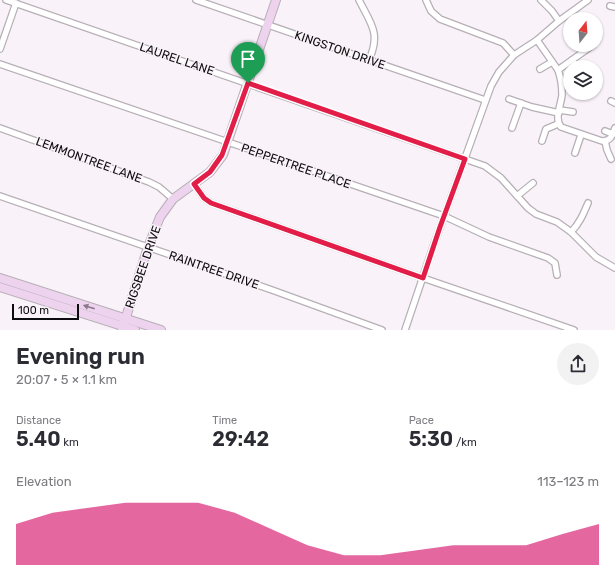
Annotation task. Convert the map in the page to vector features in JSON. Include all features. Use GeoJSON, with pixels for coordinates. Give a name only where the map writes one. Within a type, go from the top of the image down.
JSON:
{"type":"FeatureCollection","features":[{"type":"Feature","properties":{"kind":"street","name":"LAUREL LANE"},"geometry":{"type":"LineString","coordinates":[[6,0],[485,166],[494,172],[528,208],[536,214],[557,222],[571,232],[596,257],[615,268]]}},
{"type":"Feature","properties":{"kind":"street","name":"KINGSTON DRIVE"},"geometry":{"type":"LineString","coordinates":[[196,0],[485,100]]}},
{"type":"Feature","properties":{"kind":"street","name":"RIGSBEE DRIVE"},"geometry":{"type":"LineString","coordinates":[[124,325],[148,247],[160,217],[174,199],[202,179],[217,164],[222,155],[276,0]]}},
{"type":"Feature","properties":{"kind":"street"},"geometry":{"type":"LineString","coordinates":[[359,0],[376,39],[370,60]]}},
{"type":"Feature","properties":{"kind":"street"},"geometry":{"type":"LineString","coordinates":[[426,0],[431,11],[440,19],[503,43],[514,55]]}},
{"type":"Feature","properties":{"kind":"street"},"geometry":{"type":"LineString","coordinates":[[542,0],[552,10],[559,21]]}},
{"type":"Feature","properties":{"kind":"street"},"geometry":{"type":"LineString","coordinates":[[405,330],[491,86],[499,72],[514,55],[537,40],[559,21],[588,0]]}},
{"type":"Feature","properties":{"kind":"street"},"geometry":{"type":"LineString","coordinates":[[0,49],[16,3]]}},
{"type":"Feature","properties":{"kind":"street"},"geometry":{"type":"LineString","coordinates":[[537,40],[558,70],[562,90],[558,124]]}},
{"type":"Feature","properties":{"kind":"street"},"geometry":{"type":"LineString","coordinates":[[572,60],[583,52]]}},
{"type":"Feature","properties":{"kind":"street"},"geometry":{"type":"LineString","coordinates":[[540,69],[552,62]]}},
{"type":"Feature","properties":{"kind":"street","name":"PEPPERTREE PLACE"},"geometry":{"type":"LineString","coordinates":[[0,64],[444,216],[489,237],[548,258],[555,263],[557,275]]}},
{"type":"Feature","properties":{"kind":"street"},"geometry":{"type":"LineString","coordinates":[[558,70],[563,66]]}},
{"type":"Feature","properties":{"kind":"street"},"geometry":{"type":"LineString","coordinates":[[509,99],[521,104],[573,112]]}},
{"type":"Feature","properties":{"kind":"street"},"geometry":{"type":"LineString","coordinates":[[512,128],[521,104]]}},
{"type":"Feature","properties":{"kind":"street"},"geometry":{"type":"LineString","coordinates":[[558,124],[562,128],[600,141],[609,140],[614,131],[605,131]]}},
{"type":"Feature","properties":{"kind":"street"},"geometry":{"type":"LineString","coordinates":[[542,141],[546,129],[558,124]]}},
{"type":"Feature","properties":{"kind":"street","name":"LEMMONTREE LANE"},"geometry":{"type":"LineString","coordinates":[[0,128],[149,182],[159,187],[174,199]]}},
{"type":"Feature","properties":{"kind":"street"},"geometry":{"type":"LineString","coordinates":[[576,153],[581,135]]}},
{"type":"Feature","properties":{"kind":"street"},"geometry":{"type":"LineString","coordinates":[[605,141],[607,150],[612,159]]}},
{"type":"Feature","properties":{"kind":"street"},"geometry":{"type":"LineString","coordinates":[[517,196],[533,183]]}},
{"type":"Feature","properties":{"kind":"street"},"geometry":{"type":"LineString","coordinates":[[194,184],[204,198],[211,203],[574,330]]}},
{"type":"Feature","properties":{"kind":"street","name":"RAINTREE DRIVE"},"geometry":{"type":"LineString","coordinates":[[0,196],[382,330]]}},
{"type":"Feature","properties":{"kind":"street"},"geometry":{"type":"LineString","coordinates":[[571,232],[580,221],[588,203]]}},
{"type":"Feature","properties":{"kind":"street"},"geometry":{"type":"LineString","coordinates":[[0,278],[135,330]]}},
{"type":"Feature","properties":{"kind":"street"},"geometry":{"type":"LineString","coordinates":[[0,287],[124,325],[161,330]]}},
{"type":"Feature","properties":{"kind":"route"},"geometry":{"type":"LineString","coordinates":[[248,83],[465,159],[423,278],[211,203],[204,198],[194,184],[210,172],[222,155],[248,83]]}}]}
